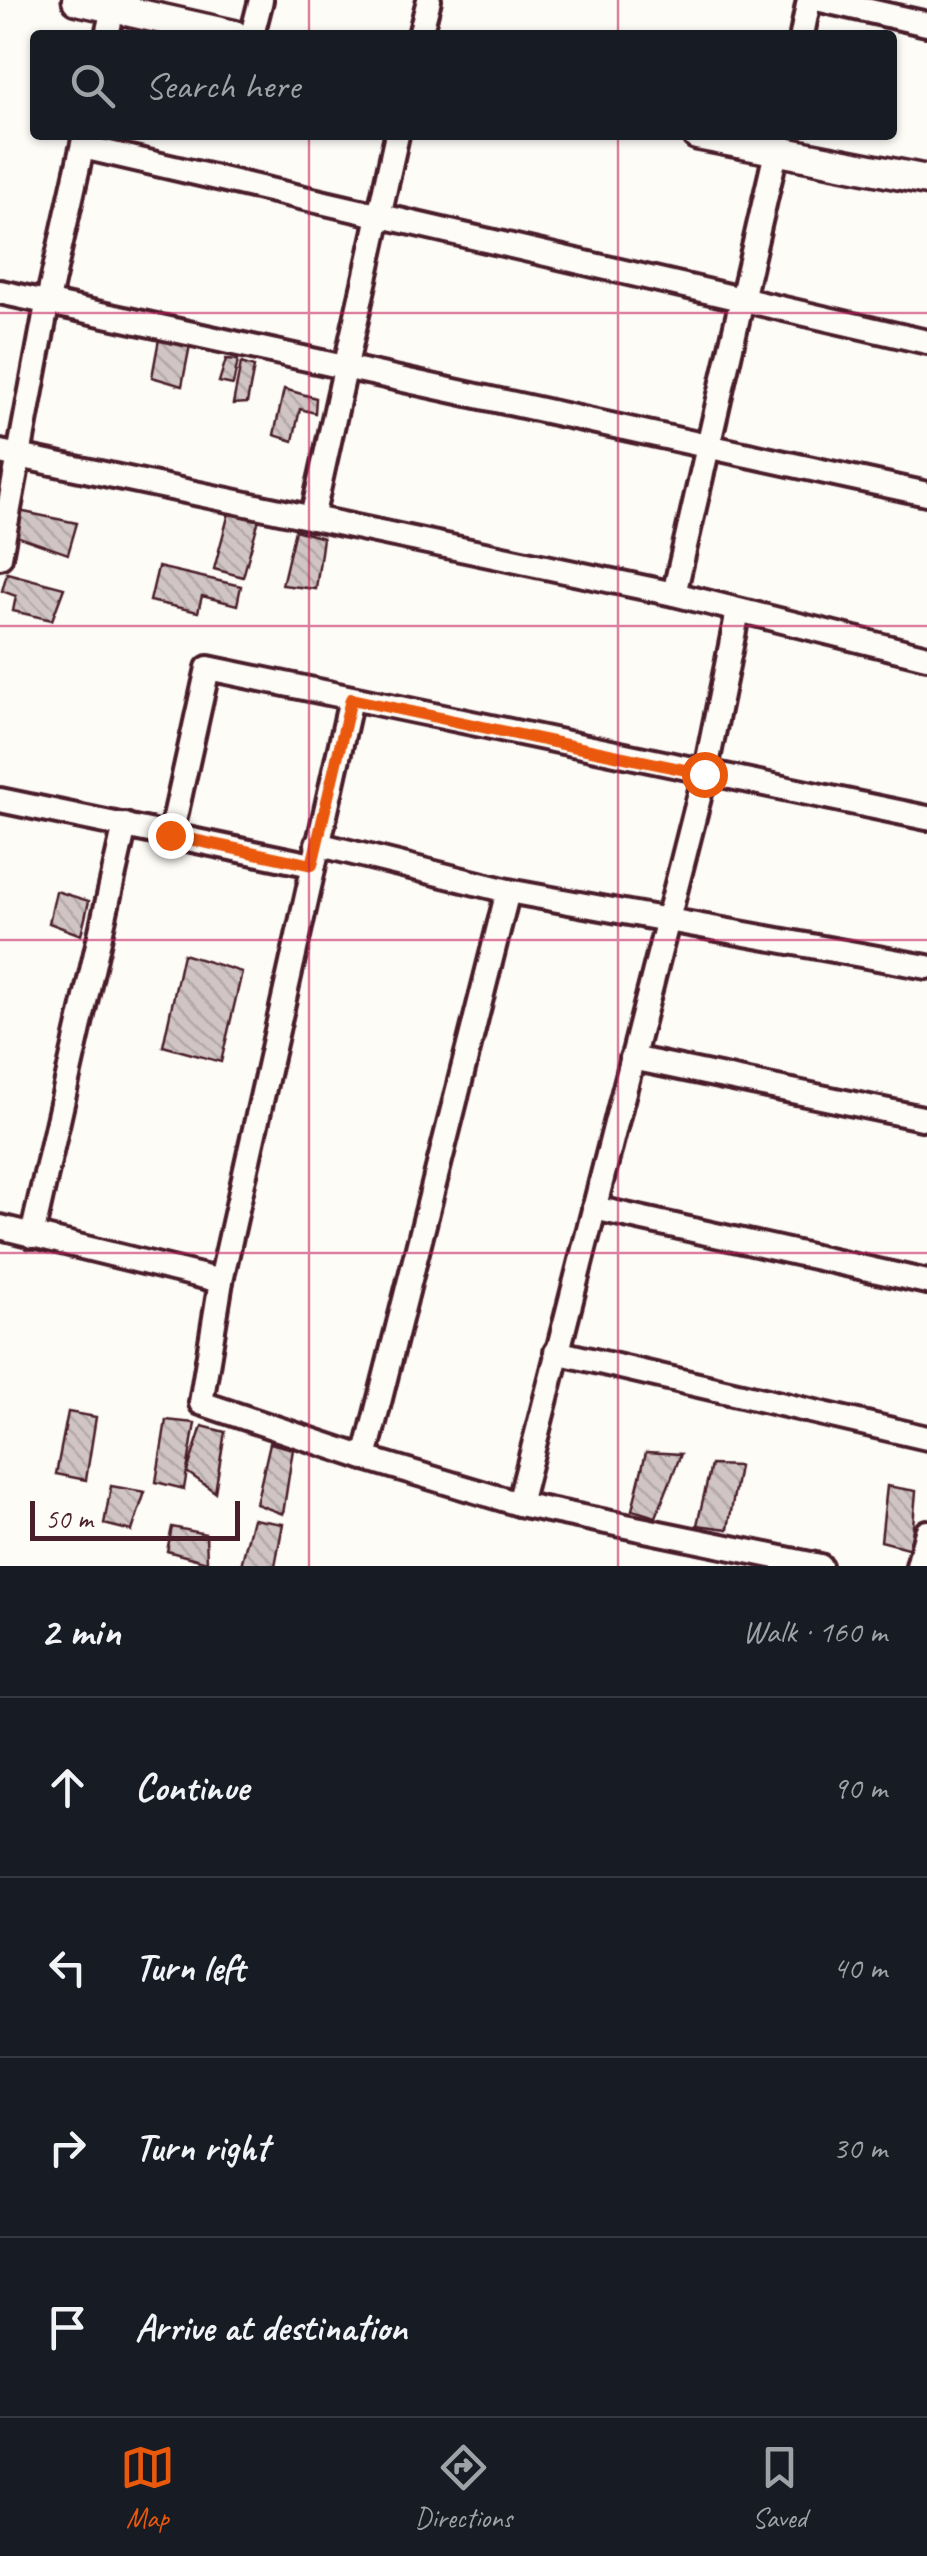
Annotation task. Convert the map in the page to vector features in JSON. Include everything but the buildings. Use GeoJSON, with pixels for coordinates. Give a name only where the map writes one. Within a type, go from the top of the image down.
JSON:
{"type":"FeatureCollection","features":[{"type":"Feature","properties":{"kind":"street"},"geometry":{"type":"LineString","coordinates":[[77,0],[112,14],[205,30]]}},
{"type":"Feature","properties":{"kind":"street"},"geometry":{"type":"LineString","coordinates":[[253,30],[261,0]]}},
{"type":"Feature","properties":{"kind":"street"},"geometry":{"type":"LineString","coordinates":[[421,30],[429,0]]}},
{"type":"Feature","properties":{"kind":"street"},"geometry":{"type":"LineString","coordinates":[[803,30],[809,0]]}},
{"type":"Feature","properties":{"kind":"street"},"geometry":{"type":"LineString","coordinates":[[821,0],[852,3],[927,24]]}},
{"type":"Feature","properties":{"kind":"street"},"geometry":{"type":"LineString","coordinates":[[312,518],[395,140]]}},
{"type":"Feature","properties":{"kind":"street"},"geometry":{"type":"LineString","coordinates":[[742,140],[778,144],[927,180]]}},
{"type":"Feature","properties":{"kind":"street"},"geometry":{"type":"LineString","coordinates":[[0,557],[10,454],[84,141],[377,218],[927,342]]}},
{"type":"Feature","properties":{"kind":"street"},"geometry":{"type":"LineString","coordinates":[[674,594],[778,144]]}},
{"type":"Feature","properties":{"kind":"street"},"geometry":{"type":"LineString","coordinates":[[0,292],[927,494]]}},
{"type":"Feature","properties":{"kind":"street"},"geometry":{"type":"LineString","coordinates":[[10,454],[674,594],[927,656]]}},
{"type":"Feature","properties":{"kind":"street"},"geometry":{"type":"LineString","coordinates":[[519,1504],[704,774],[738,611]]}},
{"type":"Feature","properties":{"kind":"street"},"geometry":{"type":"LineString","coordinates":[[170,835],[208,668],[927,818]]}},
{"type":"Feature","properties":{"kind":"street"},"geometry":{"type":"LineString","coordinates":[[351,699],[221,1281],[201,1403],[519,1504],[820,1566]]}},
{"type":"Feature","properties":{"kind":"street"},"geometry":{"type":"LineString","coordinates":[[0,800],[170,835],[315,854],[927,967]]}},
{"type":"Feature","properties":{"kind":"street"},"geometry":{"type":"LineString","coordinates":[[32,1236],[125,826]]}},
{"type":"Feature","properties":{"kind":"street"},"geometry":{"type":"LineString","coordinates":[[365,1458],[508,891]]}},
{"type":"Feature","properties":{"kind":"street"},"geometry":{"type":"LineString","coordinates":[[632,1058],[927,1119]]}},
{"type":"Feature","properties":{"kind":"street"},"geometry":{"type":"LineString","coordinates":[[594,1208],[927,1282]]}},
{"type":"Feature","properties":{"kind":"street"},"geometry":{"type":"LineString","coordinates":[[0,1228],[221,1281]]}},
{"type":"Feature","properties":{"kind":"street"},"geometry":{"type":"LineString","coordinates":[[556,1352],[927,1438]]}},
{"type":"Feature","properties":{"kind":"street"},"geometry":{"type":"LineString","coordinates":[[918,1566],[927,1532]]}},
{"type":"Feature","properties":{"kind":"route"},"geometry":{"type":"LineString","coordinates":[[170,835],[312,865],[351,699],[704,774]]}}]}
